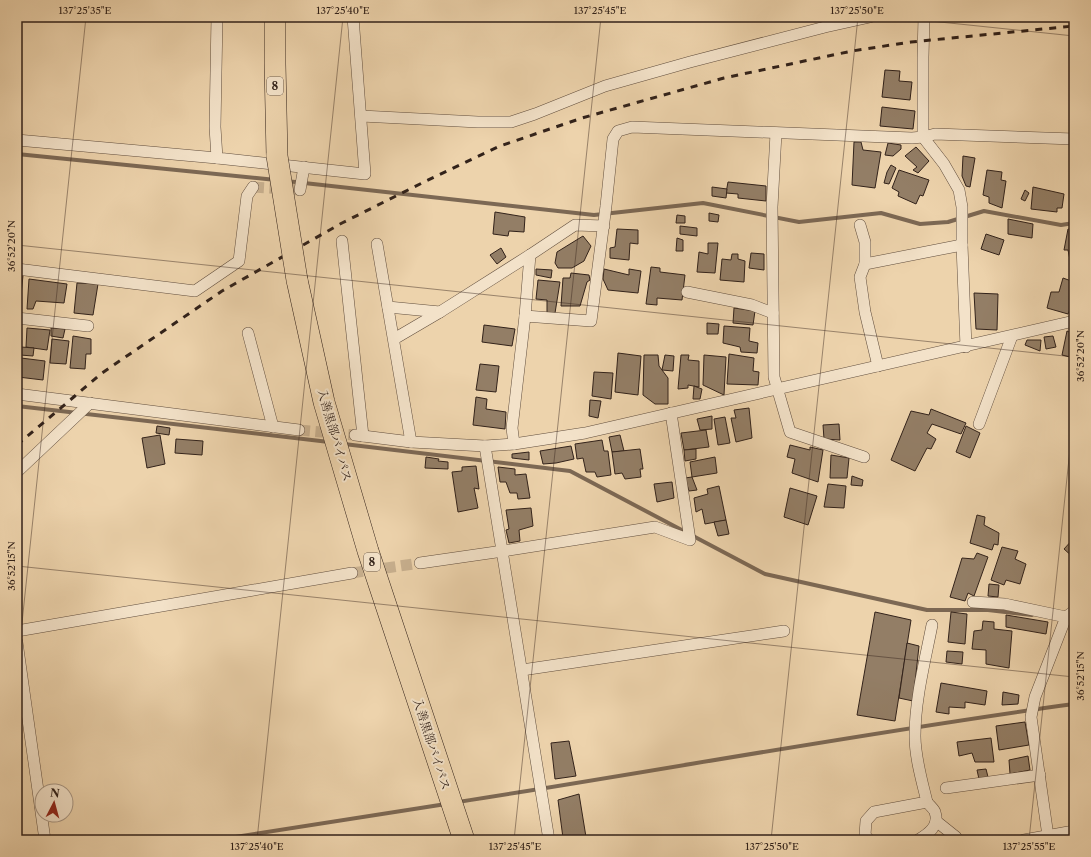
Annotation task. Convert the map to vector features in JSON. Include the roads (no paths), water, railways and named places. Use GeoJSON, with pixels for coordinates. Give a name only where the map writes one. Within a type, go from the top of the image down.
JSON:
{"type":"FeatureCollection","features":[{"type":"Feature","properties":{"kind":"highway","name":"入善黒部バイパス"},"geometry":{"type":"LineString","coordinates":[[275,17],[277,156],[297,280],[324,402],[368,552],[464,840]]}},
{"type":"Feature","properties":{"kind":"street"},"geometry":{"type":"LineString","coordinates":[[217,17],[215,127],[217,158]]}},
{"type":"Feature","properties":{"kind":"street"},"geometry":{"type":"LineString","coordinates":[[17,140],[217,158],[365,174],[353,17]]}},
{"type":"Feature","properties":{"kind":"street"},"geometry":{"type":"LineString","coordinates":[[361,116],[478,122],[511,122],[605,86],[698,60],[825,27],[870,17]]}},
{"type":"Feature","properties":{"kind":"street"},"geometry":{"type":"LineString","coordinates":[[924,17],[923,137],[944,164],[959,190],[962,207],[964,333],[966,347]]}},
{"type":"Feature","properties":{"kind":"street"},"geometry":{"type":"LineString","coordinates":[[525,316],[591,321],[604,226],[613,139],[618,131],[632,127],[912,138],[935,134],[1074,139]]}},
{"type":"Feature","properties":{"kind":"street"},"geometry":{"type":"LineString","coordinates":[[776,133],[772,207],[774,377],[777,389],[790,432],[864,457]]}},
{"type":"Feature","properties":{"kind":"street"},"geometry":{"type":"LineString","coordinates":[[300,190],[304,168]]}},
{"type":"Feature","properties":{"kind":"street"},"geometry":{"type":"LineString","coordinates":[[17,269],[195,291],[239,261],[247,196],[253,187]]}},
{"type":"Feature","properties":{"kind":"street"},"geometry":{"type":"LineString","coordinates":[[394,339],[440,312],[575,225],[604,226]]}},
{"type":"Feature","properties":{"kind":"street"},"geometry":{"type":"LineString","coordinates":[[860,225],[865,242],[865,264],[860,277],[865,312],[878,366]]}},
{"type":"Feature","properties":{"kind":"street"},"geometry":{"type":"LineString","coordinates":[[342,241],[359,436],[411,442],[485,446],[514,444],[585,433],[966,347],[1074,321]]}},
{"type":"Feature","properties":{"kind":"street"},"geometry":{"type":"LineString","coordinates":[[377,244],[411,442]]}},
{"type":"Feature","properties":{"kind":"street"},"geometry":{"type":"LineString","coordinates":[[865,264],[962,245]]}},
{"type":"Feature","properties":{"kind":"street"},"geometry":{"type":"LineString","coordinates":[[514,444],[512,428],[525,316],[530,255]]}},
{"type":"Feature","properties":{"kind":"street"},"geometry":{"type":"LineString","coordinates":[[687,292],[752,305],[773,313]]}},
{"type":"Feature","properties":{"kind":"street"},"geometry":{"type":"LineString","coordinates":[[388,307],[440,312]]}},
{"type":"Feature","properties":{"kind":"street"},"geometry":{"type":"LineString","coordinates":[[17,318],[88,326]]}},
{"type":"Feature","properties":{"kind":"street"},"geometry":{"type":"LineString","coordinates":[[248,334],[273,426]]}},
{"type":"Feature","properties":{"kind":"street"},"geometry":{"type":"LineString","coordinates":[[979,424],[1012,336]]}},
{"type":"Feature","properties":{"kind":"street"},"geometry":{"type":"LineString","coordinates":[[17,394],[299,430]]}},
{"type":"Feature","properties":{"kind":"street"},"geometry":{"type":"LineString","coordinates":[[17,472],[90,403]]}},
{"type":"Feature","properties":{"kind":"street"},"geometry":{"type":"LineString","coordinates":[[420,563],[654,527],[690,540],[671,413]]}},
{"type":"Feature","properties":{"kind":"street"},"geometry":{"type":"LineString","coordinates":[[485,446],[549,840]]}},
{"type":"Feature","properties":{"kind":"street"},"geometry":{"type":"LineString","coordinates":[[17,631],[352,573]]}},
{"type":"Feature","properties":{"kind":"street"},"geometry":{"type":"LineString","coordinates":[[973,602],[1005,604],[1070,614],[1035,697],[1032,717],[1040,774],[1053,837]]}},
{"type":"Feature","properties":{"kind":"street"},"geometry":{"type":"LineString","coordinates":[[918,840],[931,832],[936,821],[935,812],[927,802],[916,752],[915,737],[916,713],[932,625]]}},
{"type":"Feature","properties":{"kind":"street"},"geometry":{"type":"LineString","coordinates":[[522,670],[784,631]]}},
{"type":"Feature","properties":{"kind":"street"},"geometry":{"type":"LineString","coordinates":[[17,642],[45,840]]}},
{"type":"Feature","properties":{"kind":"street"},"geometry":{"type":"LineString","coordinates":[[946,788],[1040,774]]}},
{"type":"Feature","properties":{"kind":"street"},"geometry":{"type":"LineString","coordinates":[[869,840],[865,835],[866,821],[874,812],[927,802]]}},
{"type":"Feature","properties":{"kind":"street"},"geometry":{"type":"LineString","coordinates":[[936,821],[956,837],[957,840]]}},
{"type":"Feature","properties":{"kind":"street"},"geometry":{"type":"LineString","coordinates":[[1024,840],[1053,837],[1074,831]]}},
{"type":"Feature","properties":{"kind":"waterway"},"geometry":{"type":"LineString","coordinates":[[17,154],[276,180]]}},
{"type":"Feature","properties":{"kind":"waterway"},"geometry":{"type":"LineString","coordinates":[[286,181],[594,215],[703,203],[799,222],[881,213],[920,224],[948,222],[984,211],[1061,225],[1074,223]]}},
{"type":"Feature","properties":{"kind":"waterway"},"geometry":{"type":"LineString","coordinates":[[17,406],[329,442]]}},
{"type":"Feature","properties":{"kind":"waterway"},"geometry":{"type":"LineString","coordinates":[[344,444],[570,471],[765,574],[927,610],[988,610],[1032,615]]}},
{"type":"Feature","properties":{"kind":"waterway"},"geometry":{"type":"LineString","coordinates":[[458,802],[843,739],[1074,704]]}},
{"type":"Feature","properties":{"kind":"waterway"},"geometry":{"type":"LineString","coordinates":[[216,840],[446,804]]}},
{"type":"Feature","properties":{"kind":"tunnel"},"geometry":{"type":"LineString","coordinates":[[253,187],[300,190]]}},
{"type":"Feature","properties":{"kind":"tunnel"},"geometry":{"type":"LineString","coordinates":[[299,430],[355,435]]}},
{"type":"Feature","properties":{"kind":"tunnel"},"geometry":{"type":"LineString","coordinates":[[352,573],[420,563]]}},
{"type":"Feature","properties":{"kind":"railway"},"geometry":{"type":"LineString","coordinates":[[17,445],[102,373],[222,291],[342,223],[500,146],[582,118],[724,78],[852,51],[911,42],[1074,26]]}}]}
